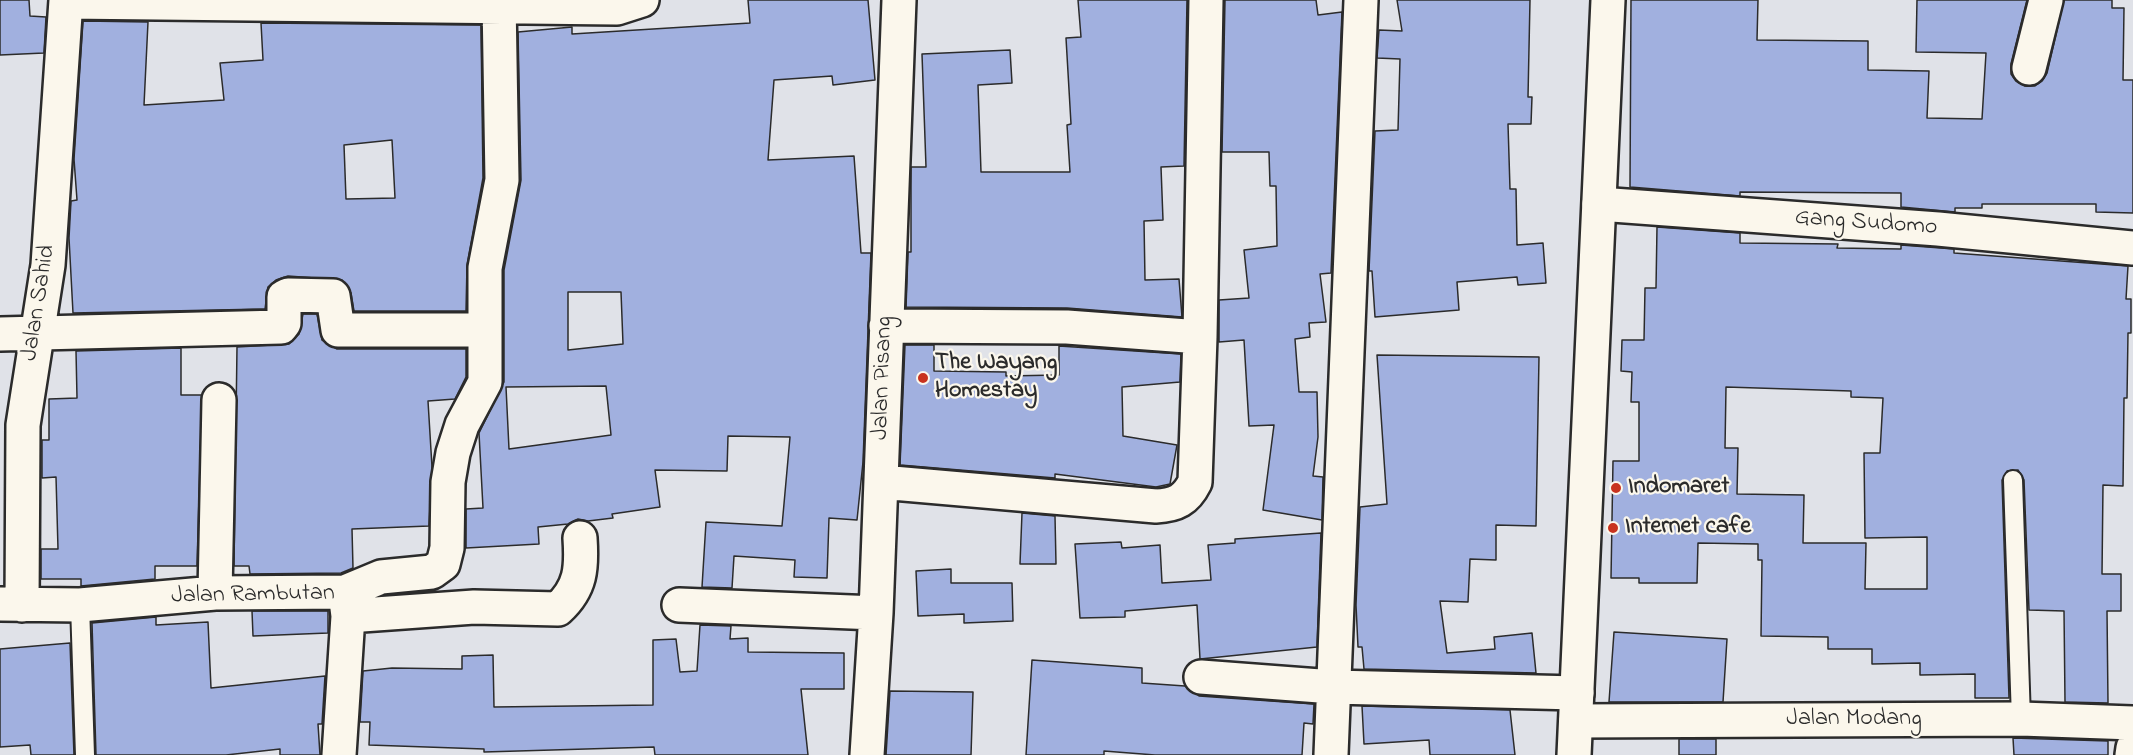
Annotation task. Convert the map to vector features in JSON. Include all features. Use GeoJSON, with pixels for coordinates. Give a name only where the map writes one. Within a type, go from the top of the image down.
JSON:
{"type":"FeatureCollection","features":[{"type":"Feature","properties":{"kind":"street"},"geometry":{"type":"LineString","coordinates":[[66,1],[499,3],[617,8],[642,0]]}},
{"type":"Feature","properties":{"kind":"street","name":"Jalan Pisang"},"geometry":{"type":"LineString","coordinates":[[867,755],[876,614],[898,0]]}},
{"type":"Feature","properties":{"kind":"street"},"geometry":{"type":"LineString","coordinates":[[881,482],[1156,506],[1180,502],[1190,492],[1195,482],[1200,337],[1206,0]]}},
{"type":"Feature","properties":{"kind":"street"},"geometry":{"type":"LineString","coordinates":[[1331,755],[1361,0]]}},
{"type":"Feature","properties":{"kind":"street"},"geometry":{"type":"LineString","coordinates":[[1574,755],[1608,0]]}},
{"type":"Feature","properties":{"kind":"street"},"geometry":{"type":"LineString","coordinates":[[2029,68],[2046,0]]}},
{"type":"Feature","properties":{"kind":"street","name":"Jalan Sahid"},"geometry":{"type":"LineString","coordinates":[[11,605],[23,425],[48,265],[66,1]]}},
{"type":"Feature","properties":{"kind":"street"},"geometry":{"type":"LineString","coordinates":[[346,604],[381,577],[432,572],[443,564],[447,548],[448,482],[453,453],[462,425],[485,382],[484,267],[502,180],[499,3]]}},
{"type":"Feature","properties":{"kind":"street","name":"Gang Sudomo"},"geometry":{"type":"LineString","coordinates":[[1599,204],[1938,229],[2133,248]]}},
{"type":"Feature","properties":{"kind":"street"},"geometry":{"type":"LineString","coordinates":[[0,334],[36,335],[281,327],[284,323],[284,297],[288,295],[333,296],[338,330],[483,330]]}},
{"type":"Feature","properties":{"kind":"street"},"geometry":{"type":"LineString","coordinates":[[886,326],[1067,327],[1200,337]]}},
{"type":"Feature","properties":{"kind":"street"},"geometry":{"type":"LineString","coordinates":[[215,593],[219,400]]}},
{"type":"Feature","properties":{"kind":"street"},"geometry":{"type":"LineString","coordinates":[[346,604],[558,609],[572,596],[582,566],[580,538]]}},
{"type":"Feature","properties":{"kind":"street","name":"Jalan Rambutan"},"geometry":{"type":"LineString","coordinates":[[11,605],[80,604],[215,593],[346,604],[339,755]]}},
{"type":"Feature","properties":{"kind":"street"},"geometry":{"type":"LineString","coordinates":[[679,605],[876,614]]}},
{"type":"Feature","properties":{"kind":"street","name":"Jalan Modang"},"geometry":{"type":"LineString","coordinates":[[1201,676],[1576,707],[2133,723]]}},
{"type":"Feature","properties":{"kind":"street"},"geometry":{"type":"LineString","coordinates":[[2132,755],[2133,748]]}},
{"type":"Feature","properties":{"kind":"lane"},"geometry":{"type":"LineString","coordinates":[[2013,480],[2021,719]]}},
{"type":"Feature","properties":{"kind":"lane"},"geometry":{"type":"LineString","coordinates":[[80,604],[85,755]]}},
{"type":"Feature","properties":{"kind":"building"},"geometry":{"type":"Polygon","coordinates":[[[0,0],[29,0],[30,16],[46,17],[44,53],[0,55],[0,0]]]}},
{"type":"Feature","properties":{"kind":"building"},"geometry":{"type":"Polygon","coordinates":[[[748,0],[868,0],[875,80],[833,85],[832,76],[774,80],[768,160],[854,156],[861,253],[871,253],[863,462],[857,520],[829,518],[827,578],[794,577],[795,560],[734,556],[732,588],[702,587],[706,522],[782,526],[790,437],[728,436],[727,471],[655,470],[660,507],[612,514],[613,518],[588,521],[578,519],[568,524],[538,527],[539,544],[466,548],[466,509],[483,508],[479,433],[504,382],[504,270],[521,180],[518,32],[572,27],[572,34],[750,23],[748,0]],[[568,292],[568,350],[623,344],[621,292],[568,292]],[[606,386],[506,387],[509,449],[611,435],[606,386]]]}},
{"type":"Feature","properties":{"kind":"building"},"geometry":{"type":"Polygon","coordinates":[[[1078,0],[1187,0],[1184,166],[1161,167],[1163,220],[1144,221],[1145,280],[1179,279],[1182,317],[1067,308],[906,307],[908,252],[911,252],[911,167],[926,167],[922,54],[1010,50],[1012,83],[978,85],[981,172],[1070,172],[1067,125],[1071,124],[1066,38],[1081,37],[1078,0]]]}},
{"type":"Feature","properties":{"kind":"building"},"geometry":{"type":"Polygon","coordinates":[[[1225,0],[1316,0],[1318,15],[1342,12],[1331,273],[1320,274],[1326,322],[1309,323],[1310,337],[1295,339],[1299,392],[1317,392],[1318,437],[1313,476],[1323,477],[1322,520],[1263,510],[1274,425],[1249,426],[1244,340],[1219,342],[1219,300],[1249,298],[1244,250],[1277,246],[1276,186],[1270,186],[1269,152],[1222,152],[1225,0]]]}},
{"type":"Feature","properties":{"kind":"building"},"geometry":{"type":"Polygon","coordinates":[[[1397,0],[1530,0],[1528,97],[1532,97],[1531,124],[1508,124],[1510,189],[1516,189],[1517,245],[1543,243],[1546,283],[1518,285],[1517,277],[1457,282],[1459,310],[1375,317],[1372,271],[1369,271],[1375,131],[1398,130],[1400,59],[1377,58],[1379,30],[1402,31],[1397,0]]]}},
{"type":"Feature","properties":{"kind":"building"},"geometry":{"type":"Polygon","coordinates":[[[1631,0],[1758,0],[1757,40],[1868,41],[1868,70],[1929,71],[1927,118],[1982,119],[1986,53],[1916,52],[1917,0],[2027,0],[2011,64],[2011,74],[2016,81],[2025,86],[2035,86],[2047,73],[2064,0],[2112,0],[2112,8],[2124,8],[2123,80],[2133,80],[2133,213],[2096,212],[2096,204],[1982,204],[1982,208],[1955,208],[1955,212],[1901,207],[1901,193],[1740,192],[1740,196],[1630,187],[1631,0]]]}},
{"type":"Feature","properties":{"kind":"building"},"geometry":{"type":"Polygon","coordinates":[[[83,21],[148,22],[144,105],[224,100],[220,63],[263,60],[261,23],[481,25],[483,178],[467,265],[466,311],[354,311],[351,293],[342,280],[288,276],[276,280],[268,287],[265,309],[73,313],[69,238],[71,201],[77,200],[74,159],[83,21]],[[392,140],[344,145],[346,199],[395,198],[392,140]]]}},
{"type":"Feature","properties":{"kind":"building"},"geometry":{"type":"Polygon","coordinates":[[[1657,227],[1740,233],[1740,243],[1838,244],[1837,248],[1901,249],[1901,245],[1954,249],[1954,253],[2128,266],[2126,299],[2131,299],[2131,333],[2128,333],[2127,398],[2124,398],[2123,486],[2103,485],[2102,574],[2121,574],[2121,611],[2107,611],[2108,703],[2065,702],[2064,611],[2029,610],[2024,480],[2018,470],[2007,471],[2002,480],[2009,698],[1975,698],[1975,674],[1920,675],[1920,663],[1872,664],[1872,649],[1828,649],[1828,637],[1761,636],[1762,560],[1758,560],[1758,544],[1698,543],[1697,583],[1639,583],[1639,578],[1611,578],[1613,461],[1639,461],[1639,402],[1631,402],[1632,372],[1621,371],[1622,340],[1644,340],[1645,288],[1656,288],[1657,227]],[[1726,387],[1725,448],[1738,448],[1737,494],[1804,495],[1803,543],[1866,543],[1865,589],[1927,589],[1927,537],[1865,538],[1864,453],[1880,453],[1883,398],[1851,397],[1851,391],[1726,387]]]}},
{"type":"Feature","properties":{"kind":"building"},"geometry":{"type":"Polygon","coordinates":[[[303,314],[317,314],[322,340],[337,349],[466,349],[466,377],[455,399],[428,401],[432,467],[429,526],[352,529],[353,568],[341,573],[250,574],[249,566],[234,566],[237,347],[289,344],[299,334],[303,314]]]}},
{"type":"Feature","properties":{"kind":"building"},"geometry":{"type":"Polygon","coordinates":[[[905,345],[934,345],[934,371],[1006,372],[1006,376],[1059,375],[1059,346],[1181,354],[1180,382],[1122,387],[1123,436],[1177,445],[1170,484],[1156,487],[1055,474],[1055,478],[900,465],[905,345]]]}},
{"type":"Feature","properties":{"kind":"building"},"geometry":{"type":"Polygon","coordinates":[[[181,348],[181,395],[202,395],[197,566],[155,566],[155,579],[81,586],[81,579],[41,579],[41,549],[58,549],[56,477],[42,478],[42,440],[49,440],[49,399],[77,398],[76,351],[181,348]]]}},
{"type":"Feature","properties":{"kind":"building"},"geometry":{"type":"Polygon","coordinates":[[[1377,355],[1539,357],[1536,526],[1496,525],[1496,560],[1470,559],[1468,602],[1440,601],[1447,653],[1495,649],[1494,637],[1532,633],[1536,673],[1364,669],[1362,647],[1358,647],[1356,605],[1360,507],[1387,504],[1377,355]]]}},
{"type":"Feature","properties":{"kind":"building"},"geometry":{"type":"Polygon","coordinates":[[[1022,513],[1055,516],[1056,564],[1020,564],[1022,513]]]}},
{"type":"Feature","properties":{"kind":"building"},"geometry":{"type":"Polygon","coordinates":[[[1321,533],[1317,647],[1200,659],[1197,605],[1125,611],[1125,617],[1080,618],[1075,544],[1121,542],[1122,548],[1160,545],[1162,583],[1211,580],[1208,545],[1235,543],[1235,539],[1321,533]]]}},
{"type":"Feature","properties":{"kind":"building"},"geometry":{"type":"Polygon","coordinates":[[[951,569],[951,583],[1012,583],[1013,621],[964,623],[964,614],[918,616],[916,571],[951,569]]]}},
{"type":"Feature","properties":{"kind":"building"},"geometry":{"type":"Polygon","coordinates":[[[252,611],[328,611],[328,633],[253,636],[252,611]]]}},
{"type":"Feature","properties":{"kind":"building"},"geometry":{"type":"Polygon","coordinates":[[[156,617],[156,625],[208,622],[211,688],[325,676],[322,724],[318,724],[320,755],[280,755],[280,749],[226,755],[96,755],[92,623],[156,617]]]}},
{"type":"Feature","properties":{"kind":"building"},"geometry":{"type":"Polygon","coordinates":[[[700,625],[731,626],[730,639],[748,638],[748,652],[844,653],[844,689],[801,689],[808,755],[655,755],[654,747],[484,752],[484,749],[369,745],[370,722],[360,722],[363,671],[392,668],[462,669],[462,656],[493,655],[494,707],[653,705],[653,640],[676,639],[680,672],[697,671],[700,625]]]}},
{"type":"Feature","properties":{"kind":"building"},"geometry":{"type":"Polygon","coordinates":[[[1614,632],[1727,639],[1723,702],[1609,702],[1614,632]]]}},
{"type":"Feature","properties":{"kind":"building"},"geometry":{"type":"Polygon","coordinates":[[[70,643],[74,755],[31,755],[30,745],[0,747],[0,649],[70,643]]]}},
{"type":"Feature","properties":{"kind":"building"},"geometry":{"type":"Polygon","coordinates":[[[1032,660],[1142,668],[1142,683],[1185,686],[1199,696],[1314,704],[1313,724],[1304,723],[1302,755],[1155,755],[1104,751],[1104,755],[1026,755],[1032,660]]]}},
{"type":"Feature","properties":{"kind":"building"},"geometry":{"type":"Polygon","coordinates":[[[890,691],[973,692],[971,755],[886,755],[890,691]]]}},
{"type":"Feature","properties":{"kind":"building"},"geometry":{"type":"Polygon","coordinates":[[[1362,706],[1510,710],[1515,755],[1430,755],[1429,740],[1364,744],[1362,706]]]}},
{"type":"Feature","properties":{"kind":"building"},"geometry":{"type":"Polygon","coordinates":[[[2013,738],[2108,741],[2108,755],[2014,755],[2013,738]]]}},
{"type":"Feature","properties":{"kind":"building"},"geometry":{"type":"Polygon","coordinates":[[[1679,739],[1716,739],[1716,755],[1679,755],[1679,739]]]}},
{"type":"Feature","properties":{"kind":"place","name":"The Wayang Homestay"},"geometry":{"type":"Point","coordinates":[923,378]}},
{"type":"Feature","properties":{"kind":"place","name":"Indomaret"},"geometry":{"type":"Point","coordinates":[1616,488]}},
{"type":"Feature","properties":{"kind":"place","name":"Internet cafe"},"geometry":{"type":"Point","coordinates":[1613,528]}}]}
